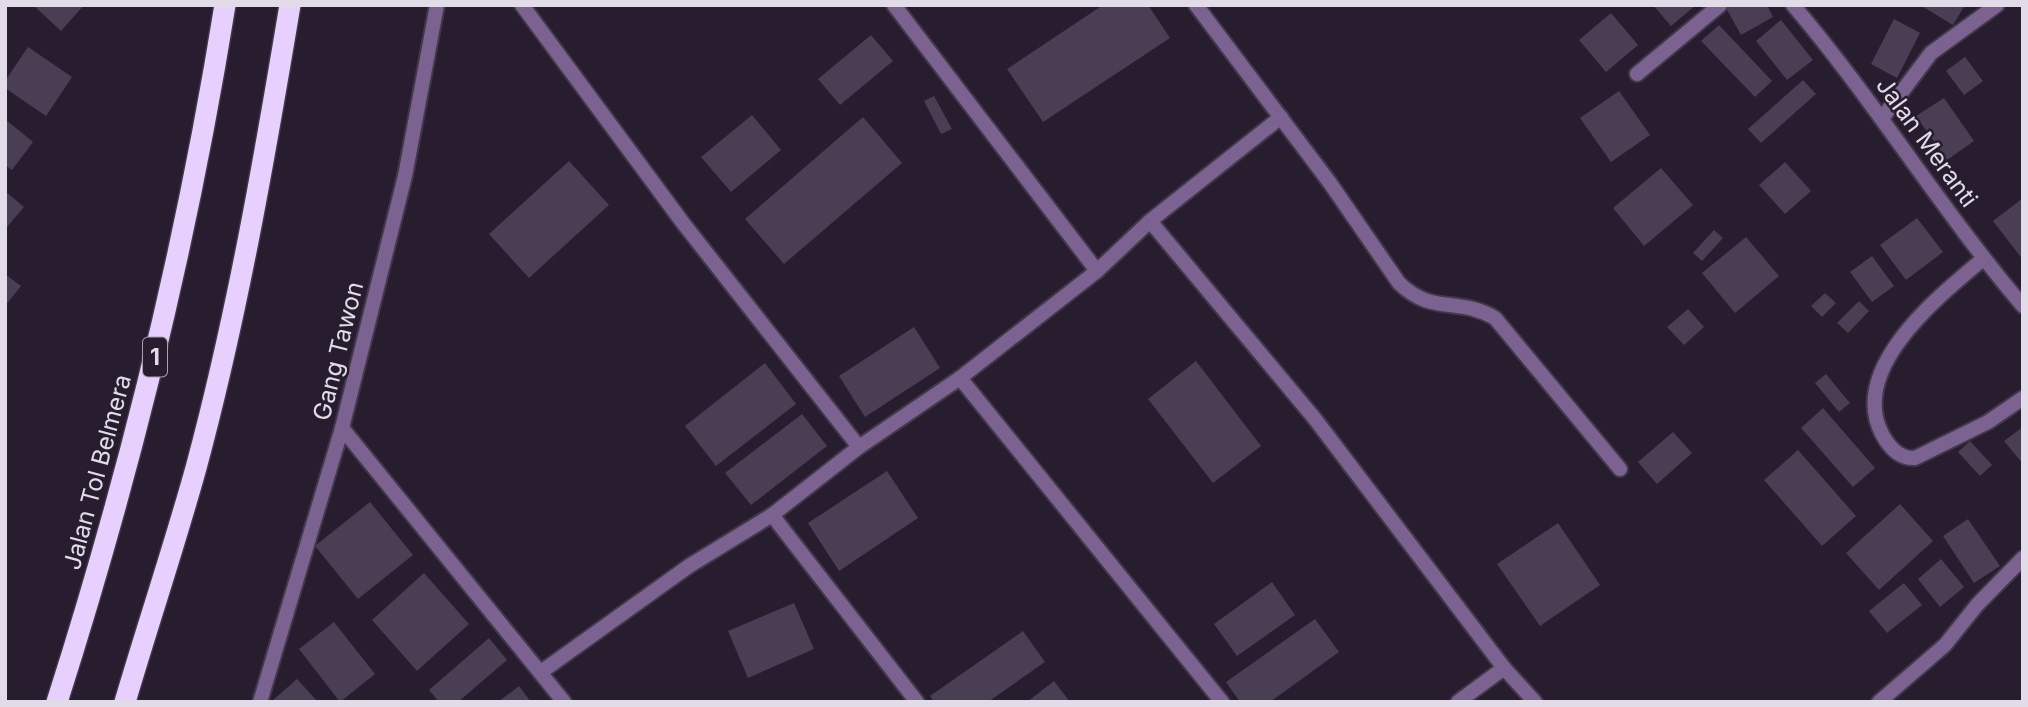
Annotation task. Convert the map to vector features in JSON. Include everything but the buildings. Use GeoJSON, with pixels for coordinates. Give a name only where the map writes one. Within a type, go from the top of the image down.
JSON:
{"type":"FeatureCollection","features":[{"type":"Feature","properties":{"kind":"highway","name":"Jalan Tol Belmera"},"geometry":{"type":"LineString","coordinates":[[58,702],[115,512],[151,374],[208,110],[225,5]]}},
{"type":"Feature","properties":{"kind":"highway"},"geometry":{"type":"LineString","coordinates":[[125,702],[196,468],[225,346],[259,192],[289,5]]}},
{"type":"Feature","properties":{"kind":"street","name":"Gang Tawon"},"geometry":{"type":"LineString","coordinates":[[260,702],[342,428],[405,176],[437,5]]}},
{"type":"Feature","properties":{"kind":"street"},"geometry":{"type":"LineString","coordinates":[[522,5],[683,223],[859,447]]}},
{"type":"Feature","properties":{"kind":"street"},"geometry":{"type":"LineString","coordinates":[[894,5],[1097,271]]}},
{"type":"Feature","properties":{"kind":"street"},"geometry":{"type":"LineString","coordinates":[[1196,5],[1281,117],[1399,284],[1413,297],[1426,303],[1466,306],[1495,318],[1620,469]]}},
{"type":"Feature","properties":{"kind":"street"},"geometry":{"type":"LineString","coordinates":[[1637,74],[1720,5]]}},
{"type":"Feature","properties":{"kind":"street","name":"Jalan Meranti"},"geometry":{"type":"LineString","coordinates":[[1793,5],[1827,44],[1983,259],[2023,306]]}},
{"type":"Feature","properties":{"kind":"street"},"geometry":{"type":"LineString","coordinates":[[1882,117],[1931,53],[1997,5]]}},
{"type":"Feature","properties":{"kind":"street"},"geometry":{"type":"LineString","coordinates":[[541,672],[689,566],[772,515],[859,447],[960,378],[1097,271],[1150,221],[1281,117]]}},
{"type":"Feature","properties":{"kind":"street"},"geometry":{"type":"LineString","coordinates":[[1150,221],[1315,419],[1504,668],[1535,702]]}},
{"type":"Feature","properties":{"kind":"street"},"geometry":{"type":"LineString","coordinates":[[1983,259],[1935,300],[1895,349],[1876,392],[1877,421],[1891,447],[1908,458],[1915,458],[1988,422],[2023,398]]}},
{"type":"Feature","properties":{"kind":"street"},"geometry":{"type":"LineString","coordinates":[[960,378],[1222,702]]}},
{"type":"Feature","properties":{"kind":"street"},"geometry":{"type":"LineString","coordinates":[[342,428],[564,702]]}},
{"type":"Feature","properties":{"kind":"street"},"geometry":{"type":"LineString","coordinates":[[772,515],[917,702]]}},
{"type":"Feature","properties":{"kind":"street"},"geometry":{"type":"LineString","coordinates":[[1879,702],[1945,645],[2023,558]]}},
{"type":"Feature","properties":{"kind":"street"},"geometry":{"type":"LineString","coordinates":[[1458,702],[1504,668]]}}]}
